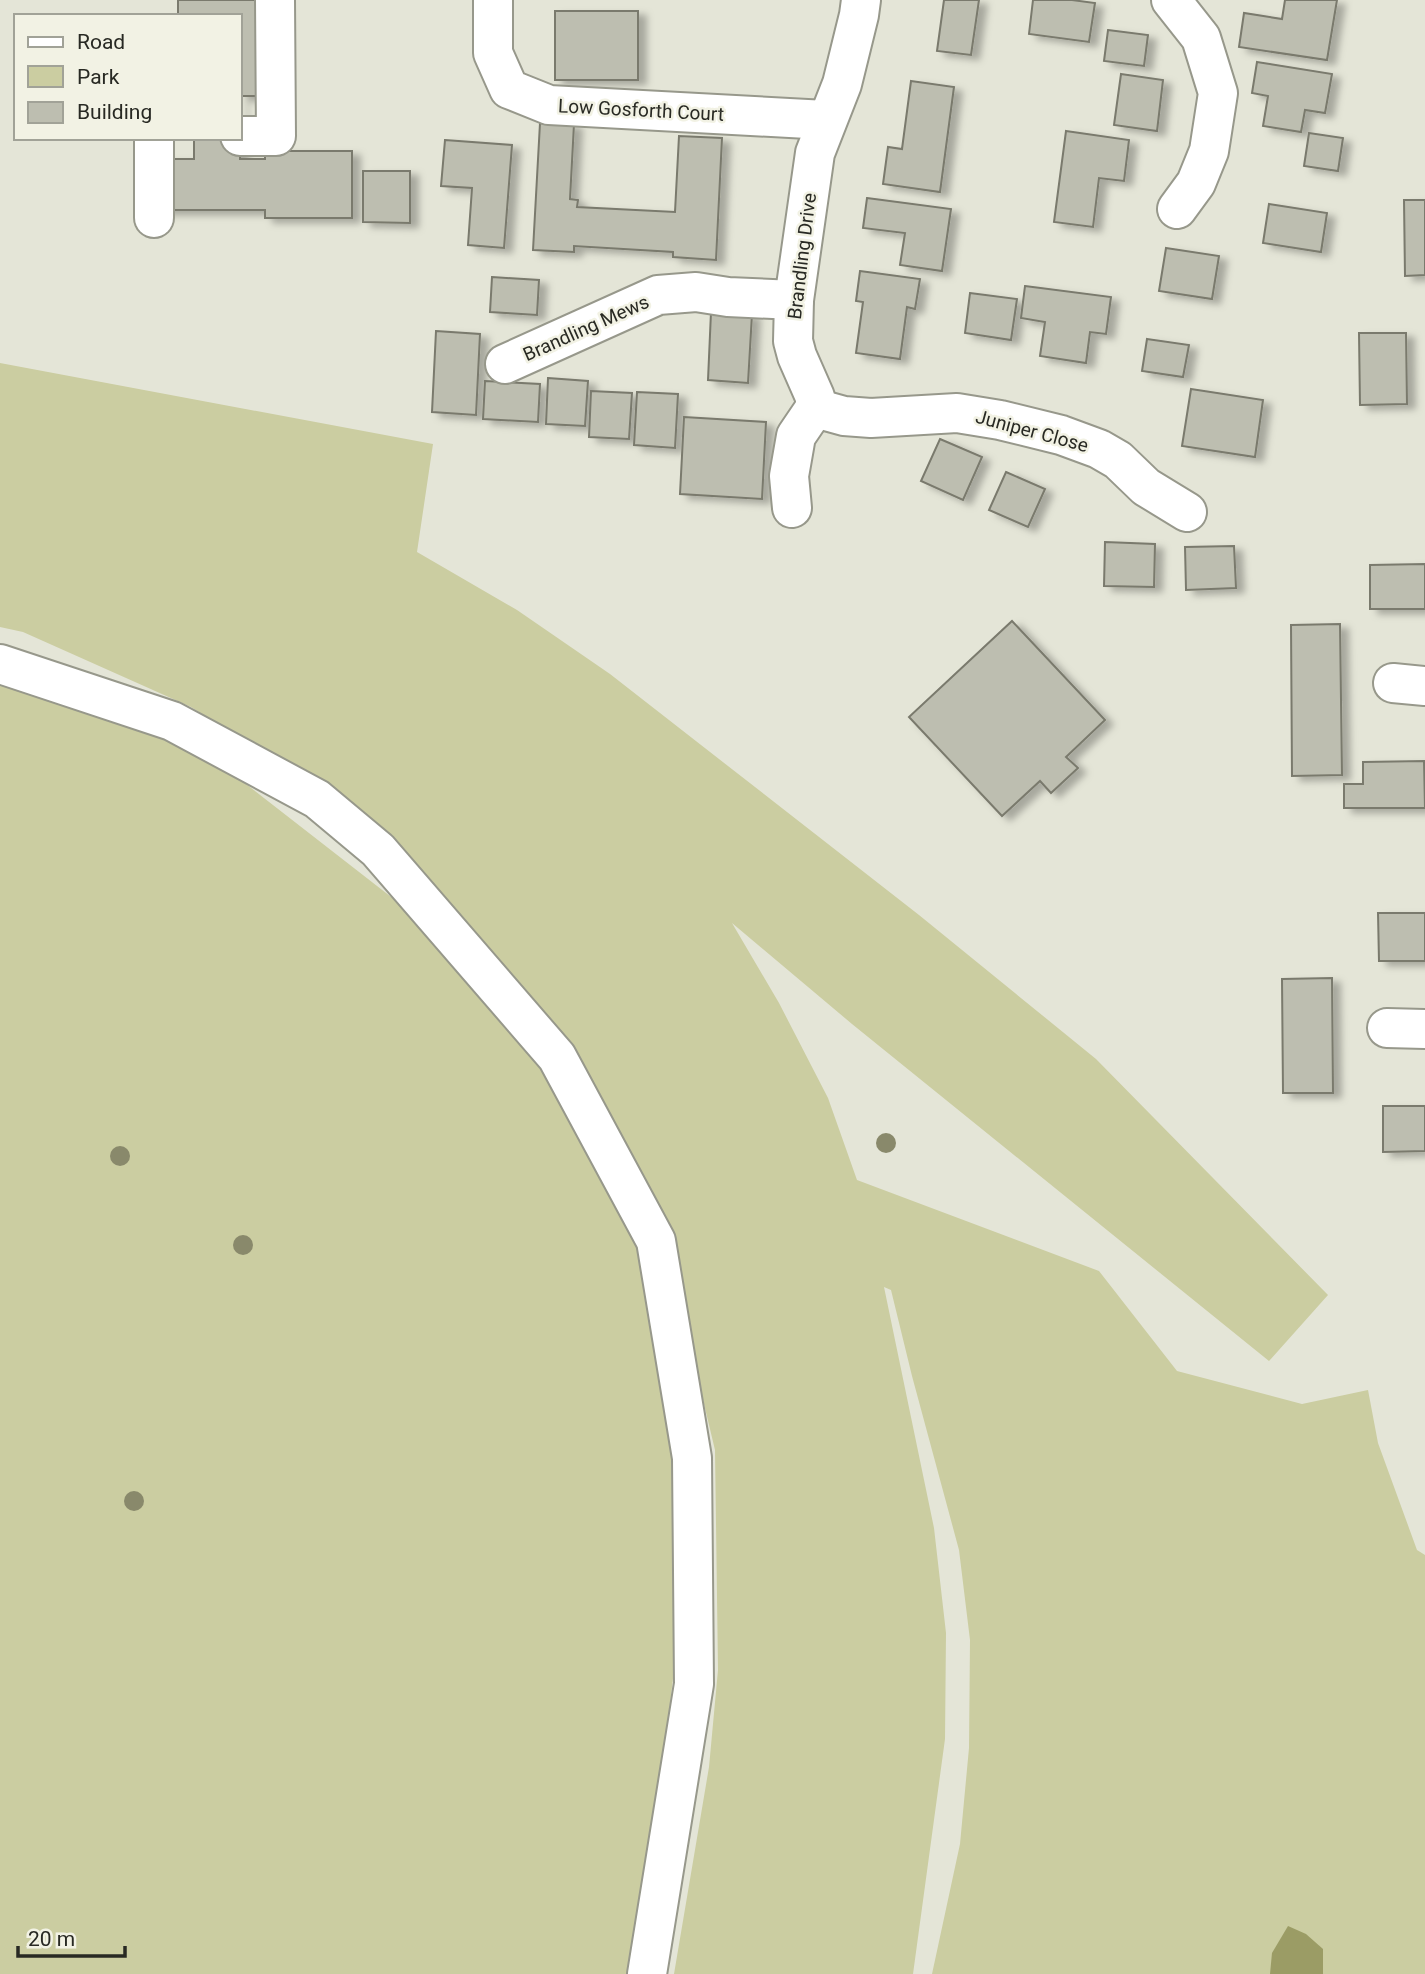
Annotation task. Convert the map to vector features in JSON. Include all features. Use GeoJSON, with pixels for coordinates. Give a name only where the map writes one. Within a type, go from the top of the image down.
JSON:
{"type":"FeatureCollection","features":[{"type":"Feature","properties":{"kind":"street"},"geometry":{"type":"LineString","coordinates":[[258,136],[275,0]]}},
{"type":"Feature","properties":{"kind":"street","name":"Low Gosforth Court"},"geometry":{"type":"LineString","coordinates":[[493,0],[493,53],[509,89],[549,105],[826,120]]}},
{"type":"Feature","properties":{"kind":"street","name":"Brandling Drive"},"geometry":{"type":"LineString","coordinates":[[815,408],[815,397],[793,341],[794,300],[815,153],[842,83],[861,0]]}},
{"type":"Feature","properties":{"kind":"street"},"geometry":{"type":"LineString","coordinates":[[1171,0],[1201,38],[1218,93],[1209,151],[1196,183],[1177,209]]}},
{"type":"Feature","properties":{"kind":"street"},"geometry":{"type":"LineString","coordinates":[[154,140],[154,218]]}},
{"type":"Feature","properties":{"kind":"street","name":"Brandling Mews"},"geometry":{"type":"LineString","coordinates":[[505,364],[658,295],[696,292],[728,297],[794,300]]}},
{"type":"Feature","properties":{"kind":"street"},"geometry":{"type":"LineString","coordinates":[[792,508],[789,476],[796,436],[815,408]]}},
{"type":"Feature","properties":{"kind":"street","name":"Juniper Close"},"geometry":{"type":"LineString","coordinates":[[815,408],[845,416],[871,418],[957,413],[1000,419],[1060,435],[1098,449],[1118,460],[1146,487],[1187,512]]}},
{"type":"Feature","properties":{"kind":"street"},"geometry":{"type":"LineString","coordinates":[[0,664],[172,721],[317,799],[379,850],[557,1058],[656,1241],[692,1458],[694,1684],[647,1974]]}},
{"type":"Feature","properties":{"kind":"street"},"geometry":{"type":"LineString","coordinates":[[1387,1028],[1425,1029]]}},
{"type":"Feature","properties":{"kind":"green space"},"geometry":{"type":"Polygon","coordinates":[[[0,363],[433,444],[417,552],[517,610],[610,674],[919,915],[1096,1059],[1328,1295],[1269,1361],[852,1024],[732,923],[779,1003],[828,1098],[857,1180],[1099,1271],[1177,1371],[1302,1404],[1368,1390],[1378,1443],[1417,1550],[1425,1555],[1425,1974],[932,1974],[960,1844],[969,1748],[970,1640],[959,1550],[891,1290],[884,1287],[934,1528],[946,1633],[945,1739],[913,1974],[674,1974],[709,1767],[718,1670],[715,1450],[664,1236],[644,1240],[678,1442],[683,1594],[649,1882],[630,1974],[0,1974],[0,679],[201,749],[422,921],[345,803],[191,707],[23,632],[0,627],[0,363]]]}},
{"type":"Feature","properties":{"kind":"shaded area"},"geometry":{"type":"Polygon","coordinates":[[[1288,1926],[1306,1934],[1323,1949],[1323,1974],[1270,1974],[1272,1953],[1288,1926]]]}},
{"type":"Feature","properties":{"kind":"building"},"geometry":{"type":"Polygon","coordinates":[[[178,0],[263,0],[263,96],[242,96],[242,14],[178,14],[178,0]]]}},
{"type":"Feature","properties":{"kind":"building"},"geometry":{"type":"Polygon","coordinates":[[[944,0],[979,0],[971,55],[937,51],[944,0]]]}},
{"type":"Feature","properties":{"kind":"building"},"geometry":{"type":"Polygon","coordinates":[[[1033,0],[1095,3],[1089,42],[1029,34],[1033,0]]]}},
{"type":"Feature","properties":{"kind":"building"},"geometry":{"type":"Polygon","coordinates":[[[1285,0],[1337,0],[1327,60],[1239,47],[1244,13],[1282,19],[1285,0]]]}},
{"type":"Feature","properties":{"kind":"building"},"geometry":{"type":"Polygon","coordinates":[[[555,11],[638,11],[638,80],[555,80],[555,11]]]}},
{"type":"Feature","properties":{"kind":"building"},"geometry":{"type":"Polygon","coordinates":[[[1108,30],[1148,35],[1144,66],[1104,61],[1108,30]]]}},
{"type":"Feature","properties":{"kind":"building"},"geometry":{"type":"Polygon","coordinates":[[[1257,62],[1332,74],[1325,113],[1305,110],[1301,132],[1263,126],[1268,96],[1252,93],[1257,62]]]}},
{"type":"Feature","properties":{"kind":"building"},"geometry":{"type":"Polygon","coordinates":[[[1121,74],[1163,80],[1157,131],[1114,125],[1121,74]]]}},
{"type":"Feature","properties":{"kind":"building"},"geometry":{"type":"Polygon","coordinates":[[[911,81],[954,87],[940,192],[883,184],[888,147],[902,149],[911,81]]]}},
{"type":"Feature","properties":{"kind":"building"},"geometry":{"type":"Polygon","coordinates":[[[540,123],[574,124],[570,199],[578,200],[577,207],[675,212],[679,136],[722,138],[716,260],[673,257],[673,252],[574,246],[574,252],[533,250],[540,123]]]}},
{"type":"Feature","properties":{"kind":"building"},"geometry":{"type":"Polygon","coordinates":[[[1066,131],[1129,140],[1124,181],[1099,178],[1093,227],[1054,222],[1066,131]]]}},
{"type":"Feature","properties":{"kind":"building"},"geometry":{"type":"Polygon","coordinates":[[[1309,133],[1343,138],[1338,171],[1304,166],[1309,133]]]}},
{"type":"Feature","properties":{"kind":"building"},"geometry":{"type":"Polygon","coordinates":[[[194,140],[240,140],[240,159],[265,159],[265,151],[352,151],[352,218],[265,218],[265,210],[161,210],[161,159],[194,159],[194,140]]]}},
{"type":"Feature","properties":{"kind":"building"},"geometry":{"type":"Polygon","coordinates":[[[445,140],[512,145],[504,248],[468,245],[472,188],[441,186],[445,140]]]}},
{"type":"Feature","properties":{"kind":"building"},"geometry":{"type":"Polygon","coordinates":[[[363,171],[410,171],[410,223],[363,222],[363,171]]]}},
{"type":"Feature","properties":{"kind":"building"},"geometry":{"type":"Polygon","coordinates":[[[867,198],[951,209],[942,271],[900,265],[905,233],[863,228],[867,198]]]}},
{"type":"Feature","properties":{"kind":"building"},"geometry":{"type":"Polygon","coordinates":[[[1404,200],[1425,200],[1425,275],[1405,276],[1404,200]]]}},
{"type":"Feature","properties":{"kind":"building"},"geometry":{"type":"Polygon","coordinates":[[[1269,204],[1327,213],[1321,252],[1263,243],[1269,204]]]}},
{"type":"Feature","properties":{"kind":"building"},"geometry":{"type":"Polygon","coordinates":[[[1166,248],[1219,256],[1212,299],[1159,291],[1166,248]]]}},
{"type":"Feature","properties":{"kind":"building"},"geometry":{"type":"Polygon","coordinates":[[[860,271],[920,279],[915,309],[907,307],[900,359],[856,353],[863,302],[856,301],[860,271]]]}},
{"type":"Feature","properties":{"kind":"building"},"geometry":{"type":"Polygon","coordinates":[[[492,277],[539,280],[537,315],[490,312],[492,277]]]}},
{"type":"Feature","properties":{"kind":"building"},"geometry":{"type":"Polygon","coordinates":[[[1025,286],[1111,297],[1106,334],[1090,332],[1086,363],[1040,356],[1045,322],[1021,318],[1025,286]]]}},
{"type":"Feature","properties":{"kind":"building"},"geometry":{"type":"Polygon","coordinates":[[[970,293],[1017,299],[1011,340],[965,333],[970,293]]]}},
{"type":"Feature","properties":{"kind":"building"},"geometry":{"type":"Polygon","coordinates":[[[711,312],[752,314],[748,383],[708,380],[711,312]]]}},
{"type":"Feature","properties":{"kind":"building"},"geometry":{"type":"Polygon","coordinates":[[[436,331],[480,334],[476,415],[432,412],[436,331]]]}},
{"type":"Feature","properties":{"kind":"building"},"geometry":{"type":"Polygon","coordinates":[[[1359,333],[1406,333],[1407,404],[1360,405],[1359,333]]]}},
{"type":"Feature","properties":{"kind":"building"},"geometry":{"type":"Polygon","coordinates":[[[1147,339],[1189,345],[1183,377],[1142,371],[1147,339]]]}},
{"type":"Feature","properties":{"kind":"building"},"geometry":{"type":"Polygon","coordinates":[[[548,378],[588,381],[585,426],[546,424],[548,378]]]}},
{"type":"Feature","properties":{"kind":"building"},"geometry":{"type":"Polygon","coordinates":[[[485,381],[540,384],[538,422],[483,419],[485,381]]]}},
{"type":"Feature","properties":{"kind":"building"},"geometry":{"type":"Polygon","coordinates":[[[1191,389],[1263,400],[1255,457],[1182,446],[1191,389]]]}},
{"type":"Feature","properties":{"kind":"building"},"geometry":{"type":"Polygon","coordinates":[[[591,391],[632,393],[629,439],[589,437],[591,391]]]}},
{"type":"Feature","properties":{"kind":"building"},"geometry":{"type":"Polygon","coordinates":[[[637,392],[678,394],[675,448],[634,445],[637,392]]]}},
{"type":"Feature","properties":{"kind":"building"},"geometry":{"type":"Polygon","coordinates":[[[684,417],[766,422],[762,499],[680,494],[684,417]]]}},
{"type":"Feature","properties":{"kind":"building"},"geometry":{"type":"Polygon","coordinates":[[[940,439],[982,457],[963,500],[921,481],[940,439]]]}},
{"type":"Feature","properties":{"kind":"building"},"geometry":{"type":"Polygon","coordinates":[[[1006,472],[1045,489],[1028,527],[989,510],[1006,472]]]}},
{"type":"Feature","properties":{"kind":"building"},"geometry":{"type":"Polygon","coordinates":[[[1105,542],[1155,544],[1154,587],[1104,586],[1105,542]]]}},
{"type":"Feature","properties":{"kind":"building"},"geometry":{"type":"Polygon","coordinates":[[[1234,546],[1236,588],[1186,590],[1185,547],[1234,546]]]}},
{"type":"Feature","properties":{"kind":"building"},"geometry":{"type":"Polygon","coordinates":[[[1425,564],[1425,609],[1370,609],[1370,565],[1425,564]]]}},
{"type":"Feature","properties":{"kind":"building"},"geometry":{"type":"Polygon","coordinates":[[[1012,621],[1105,720],[1066,757],[1078,768],[1051,793],[1040,781],[1002,816],[909,717],[1012,621]]]}},
{"type":"Feature","properties":{"kind":"building"},"geometry":{"type":"Polygon","coordinates":[[[1340,624],[1342,775],[1292,776],[1291,625],[1340,624]]]}},
{"type":"Feature","properties":{"kind":"building"},"geometry":{"type":"Polygon","coordinates":[[[1424,761],[1425,808],[1344,808],[1344,784],[1363,784],[1363,762],[1424,761]]]}},
{"type":"Feature","properties":{"kind":"building"},"geometry":{"type":"Polygon","coordinates":[[[1378,913],[1425,913],[1425,961],[1379,961],[1378,913]]]}},
{"type":"Feature","properties":{"kind":"building"},"geometry":{"type":"Polygon","coordinates":[[[1332,978],[1333,1093],[1283,1093],[1282,979],[1332,978]]]}},
{"type":"Feature","properties":{"kind":"building"},"geometry":{"type":"Polygon","coordinates":[[[1383,1106],[1425,1106],[1425,1151],[1383,1152],[1383,1106]]]}}]}
